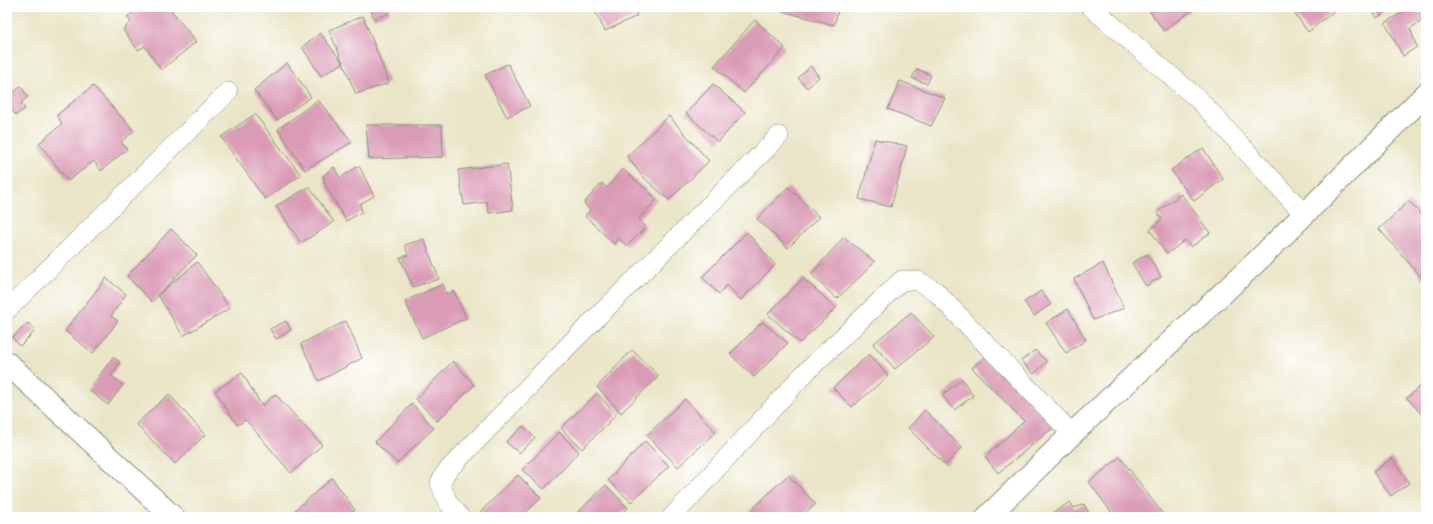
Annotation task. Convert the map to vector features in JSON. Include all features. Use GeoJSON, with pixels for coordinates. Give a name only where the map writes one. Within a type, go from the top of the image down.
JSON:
{"type":"FeatureCollection","features":[{"type":"Feature","properties":{"kind":"street"},"geometry":{"type":"LineString","coordinates":[[1091,7],[1200,101],[1305,215]]}},
{"type":"Feature","properties":{"kind":"street"},"geometry":{"type":"LineString","coordinates":[[7,310],[228,92]]}},
{"type":"Feature","properties":{"kind":"street"},"geometry":{"type":"LineString","coordinates":[[996,514],[1072,434],[1305,215],[1426,94]]}},
{"type":"Feature","properties":{"kind":"street"},"geometry":{"type":"LineString","coordinates":[[460,517],[447,501],[440,483],[446,472],[572,342],[779,136]]}},
{"type":"Feature","properties":{"kind":"street"},"geometry":{"type":"LineString","coordinates":[[672,517],[805,373],[902,280],[918,280],[936,291],[1072,434]]}},
{"type":"Feature","properties":{"kind":"street"},"geometry":{"type":"LineString","coordinates":[[7,363],[173,517]]}},
{"type":"Feature","properties":{"kind":"building"},"geometry":{"type":"Polygon","coordinates":[[[140,7],[169,7],[196,42],[161,70],[145,46],[138,50],[123,30],[131,22],[127,17],[140,7]]]}},
{"type":"Feature","properties":{"kind":"building"},"geometry":{"type":"Polygon","coordinates":[[[370,7],[387,7],[390,13],[374,19],[370,7]]]}},
{"type":"Feature","properties":{"kind":"building"},"geometry":{"type":"Polygon","coordinates":[[[598,7],[632,7],[637,16],[605,31],[594,9],[598,7]]]}},
{"type":"Feature","properties":{"kind":"building"},"geometry":{"type":"Polygon","coordinates":[[[767,7],[839,7],[834,25],[767,7]]]}},
{"type":"Feature","properties":{"kind":"building"},"geometry":{"type":"Polygon","coordinates":[[[1147,7],[1196,7],[1164,31],[1147,7]]]}},
{"type":"Feature","properties":{"kind":"building"},"geometry":{"type":"Polygon","coordinates":[[[1290,7],[1339,7],[1308,32],[1290,7]]]}},
{"type":"Feature","properties":{"kind":"building"},"geometry":{"type":"Polygon","coordinates":[[[1380,7],[1383,14],[1377,18],[1373,10],[1380,7]]]}},
{"type":"Feature","properties":{"kind":"building"},"geometry":{"type":"Polygon","coordinates":[[[1411,7],[1426,7],[1426,19],[1410,28],[1417,47],[1403,56],[1385,23],[1411,7]]]}},
{"type":"Feature","properties":{"kind":"building"},"geometry":{"type":"Polygon","coordinates":[[[363,16],[389,83],[356,94],[329,30],[363,16]]]}},
{"type":"Feature","properties":{"kind":"building"},"geometry":{"type":"Polygon","coordinates":[[[755,20],[785,48],[744,93],[714,66],[755,20]]]}},
{"type":"Feature","properties":{"kind":"building"},"geometry":{"type":"Polygon","coordinates":[[[320,33],[343,63],[321,76],[302,47],[320,33]]]}},
{"type":"Feature","properties":{"kind":"building"},"geometry":{"type":"Polygon","coordinates":[[[287,63],[311,97],[277,120],[254,90],[287,63]]]}},
{"type":"Feature","properties":{"kind":"building"},"geometry":{"type":"Polygon","coordinates":[[[508,64],[530,106],[507,117],[485,75],[508,64]]]}},
{"type":"Feature","properties":{"kind":"building"},"geometry":{"type":"Polygon","coordinates":[[[811,66],[819,77],[807,88],[798,78],[811,66]]]}},
{"type":"Feature","properties":{"kind":"building"},"geometry":{"type":"Polygon","coordinates":[[[917,69],[931,75],[927,84],[912,78],[917,69]]]}},
{"type":"Feature","properties":{"kind":"building"},"geometry":{"type":"Polygon","coordinates":[[[900,81],[945,98],[931,126],[888,109],[900,81]]]}},
{"type":"Feature","properties":{"kind":"building"},"geometry":{"type":"Polygon","coordinates":[[[713,84],[745,112],[718,142],[686,113],[713,84]]]}},
{"type":"Feature","properties":{"kind":"building"},"geometry":{"type":"Polygon","coordinates":[[[21,86],[28,97],[21,103],[25,109],[16,115],[7,104],[7,98],[21,86]]]}},
{"type":"Feature","properties":{"kind":"building"},"geometry":{"type":"Polygon","coordinates":[[[93,86],[134,131],[121,142],[127,149],[101,171],[94,161],[68,181],[39,143],[62,124],[57,115],[93,86]]]}},
{"type":"Feature","properties":{"kind":"building"},"geometry":{"type":"Polygon","coordinates":[[[318,100],[352,142],[305,170],[278,129],[318,100]]]}},
{"type":"Feature","properties":{"kind":"building"},"geometry":{"type":"Polygon","coordinates":[[[255,114],[301,175],[265,199],[221,137],[255,114]]]}},
{"type":"Feature","properties":{"kind":"building"},"geometry":{"type":"Polygon","coordinates":[[[669,116],[709,161],[669,200],[642,176],[627,156],[669,116]]]}},
{"type":"Feature","properties":{"kind":"building"},"geometry":{"type":"Polygon","coordinates":[[[366,125],[442,125],[443,157],[369,159],[366,125]]]}},
{"type":"Feature","properties":{"kind":"building"},"geometry":{"type":"Polygon","coordinates":[[[875,139],[907,146],[891,207],[859,199],[875,139]]]}},
{"type":"Feature","properties":{"kind":"building"},"geometry":{"type":"Polygon","coordinates":[[[1203,148],[1223,179],[1194,201],[1171,170],[1203,148]]]}},
{"type":"Feature","properties":{"kind":"building"},"geometry":{"type":"Polygon","coordinates":[[[507,164],[513,210],[489,213],[487,202],[464,205],[458,170],[507,164]]]}},
{"type":"Feature","properties":{"kind":"building"},"geometry":{"type":"Polygon","coordinates":[[[359,166],[374,196],[360,204],[362,212],[346,221],[326,186],[323,176],[334,167],[340,178],[359,166]]]}},
{"type":"Feature","properties":{"kind":"building"},"geometry":{"type":"Polygon","coordinates":[[[623,169],[657,199],[639,219],[646,227],[627,246],[618,238],[614,244],[585,216],[590,210],[584,203],[602,183],[607,188],[623,169]]]}},
{"type":"Feature","properties":{"kind":"building"},"geometry":{"type":"Polygon","coordinates":[[[309,187],[334,222],[301,243],[276,206],[309,187]]]}},
{"type":"Feature","properties":{"kind":"building"},"geometry":{"type":"Polygon","coordinates":[[[788,187],[819,217],[788,248],[757,219],[788,187]]]}},
{"type":"Feature","properties":{"kind":"building"},"geometry":{"type":"Polygon","coordinates":[[[1181,194],[1210,233],[1191,247],[1185,240],[1167,254],[1150,230],[1162,219],[1157,212],[1181,194]]]}},
{"type":"Feature","properties":{"kind":"building"},"geometry":{"type":"Polygon","coordinates":[[[1409,201],[1426,220],[1426,282],[1379,229],[1409,201]]]}},
{"type":"Feature","properties":{"kind":"building"},"geometry":{"type":"Polygon","coordinates":[[[171,229],[197,255],[152,302],[127,276],[171,229]]]}},
{"type":"Feature","properties":{"kind":"building"},"geometry":{"type":"Polygon","coordinates":[[[747,232],[775,265],[741,300],[727,285],[719,294],[702,277],[747,232]]]}},
{"type":"Feature","properties":{"kind":"building"},"geometry":{"type":"Polygon","coordinates":[[[844,237],[875,262],[837,299],[811,274],[844,237]]]}},
{"type":"Feature","properties":{"kind":"building"},"geometry":{"type":"Polygon","coordinates":[[[424,239],[439,279],[413,287],[400,258],[408,255],[405,245],[424,239]]]}},
{"type":"Feature","properties":{"kind":"building"},"geometry":{"type":"Polygon","coordinates":[[[1147,254],[1161,277],[1146,286],[1132,263],[1147,254]]]}},
{"type":"Feature","properties":{"kind":"building"},"geometry":{"type":"Polygon","coordinates":[[[197,262],[230,308],[183,336],[158,295],[197,262]]]}},
{"type":"Feature","properties":{"kind":"building"},"geometry":{"type":"Polygon","coordinates":[[[1103,263],[1124,308],[1093,320],[1074,279],[1103,263]]]}},
{"type":"Feature","properties":{"kind":"building"},"geometry":{"type":"Polygon","coordinates":[[[106,278],[126,294],[111,316],[118,321],[93,353],[65,331],[106,278]]]}},
{"type":"Feature","properties":{"kind":"building"},"geometry":{"type":"Polygon","coordinates":[[[803,278],[836,308],[800,343],[768,314],[803,278]]]}},
{"type":"Feature","properties":{"kind":"building"},"geometry":{"type":"Polygon","coordinates":[[[443,284],[447,294],[454,291],[466,318],[422,338],[405,301],[443,284]]]}},
{"type":"Feature","properties":{"kind":"building"},"geometry":{"type":"Polygon","coordinates":[[[1041,291],[1051,304],[1034,316],[1024,302],[1041,291]]]}},
{"type":"Feature","properties":{"kind":"building"},"geometry":{"type":"Polygon","coordinates":[[[1068,309],[1086,340],[1066,353],[1046,323],[1068,309]]]}},
{"type":"Feature","properties":{"kind":"building"},"geometry":{"type":"Polygon","coordinates":[[[911,312],[934,337],[895,369],[873,344],[911,312]]]}},
{"type":"Feature","properties":{"kind":"building"},"geometry":{"type":"Polygon","coordinates":[[[286,321],[291,330],[276,339],[270,329],[286,321]]]}},
{"type":"Feature","properties":{"kind":"building"},"geometry":{"type":"Polygon","coordinates":[[[346,321],[362,358],[319,381],[301,344],[346,321]]]}},
{"type":"Feature","properties":{"kind":"building"},"geometry":{"type":"Polygon","coordinates":[[[762,322],[788,343],[754,377],[730,354],[762,322]]]}},
{"type":"Feature","properties":{"kind":"building"},"geometry":{"type":"Polygon","coordinates":[[[28,323],[36,330],[20,346],[12,338],[28,323]]]}},
{"type":"Feature","properties":{"kind":"building"},"geometry":{"type":"Polygon","coordinates":[[[632,350],[659,376],[621,413],[597,387],[632,350]]]}},
{"type":"Feature","properties":{"kind":"building"},"geometry":{"type":"Polygon","coordinates":[[[1035,350],[1047,362],[1034,374],[1021,361],[1035,350]]]}},
{"type":"Feature","properties":{"kind":"building"},"geometry":{"type":"Polygon","coordinates":[[[869,354],[888,376],[852,407],[833,388],[869,354]]]}},
{"type":"Feature","properties":{"kind":"building"},"geometry":{"type":"Polygon","coordinates":[[[988,354],[1055,426],[998,473],[985,457],[1024,421],[972,368],[988,354]]]}},
{"type":"Feature","properties":{"kind":"building"},"geometry":{"type":"Polygon","coordinates":[[[113,357],[120,362],[111,376],[123,385],[108,405],[89,390],[113,357]]]}},
{"type":"Feature","properties":{"kind":"building"},"geometry":{"type":"Polygon","coordinates":[[[453,361],[474,385],[437,421],[416,399],[453,361]]]}},
{"type":"Feature","properties":{"kind":"building"},"geometry":{"type":"Polygon","coordinates":[[[242,373],[262,406],[275,394],[322,445],[291,473],[246,420],[237,425],[215,391],[242,373]]]}},
{"type":"Feature","properties":{"kind":"building"},"geometry":{"type":"Polygon","coordinates":[[[962,379],[973,396],[954,410],[942,395],[962,379]]]}},
{"type":"Feature","properties":{"kind":"building"},"geometry":{"type":"Polygon","coordinates":[[[1426,381],[1426,419],[1407,398],[1426,381]]]}},
{"type":"Feature","properties":{"kind":"building"},"geometry":{"type":"Polygon","coordinates":[[[597,393],[616,415],[582,449],[561,428],[597,393]]]}},
{"type":"Feature","properties":{"kind":"building"},"geometry":{"type":"Polygon","coordinates":[[[169,394],[205,435],[175,464],[136,424],[169,394]]]}},
{"type":"Feature","properties":{"kind":"building"},"geometry":{"type":"Polygon","coordinates":[[[685,399],[716,432],[678,467],[647,435],[685,399]]]}},
{"type":"Feature","properties":{"kind":"building"},"geometry":{"type":"Polygon","coordinates":[[[412,404],[434,428],[397,463],[375,442],[412,404]]]}},
{"type":"Feature","properties":{"kind":"building"},"geometry":{"type":"Polygon","coordinates":[[[925,410],[962,448],[945,465],[908,428],[925,410]]]}},
{"type":"Feature","properties":{"kind":"building"},"geometry":{"type":"Polygon","coordinates":[[[523,426],[535,438],[519,453],[506,442],[523,426]]]}},
{"type":"Feature","properties":{"kind":"building"},"geometry":{"type":"Polygon","coordinates":[[[559,432],[579,452],[544,489],[522,470],[559,432]]]}},
{"type":"Feature","properties":{"kind":"building"},"geometry":{"type":"Polygon","coordinates":[[[645,441],[669,466],[631,502],[608,480],[645,441]]]}},
{"type":"Feature","properties":{"kind":"building"},"geometry":{"type":"Polygon","coordinates":[[[1120,457],[1165,517],[1115,517],[1089,482],[1120,457]]]}},
{"type":"Feature","properties":{"kind":"building"},"geometry":{"type":"Polygon","coordinates":[[[1392,458],[1409,483],[1391,496],[1373,472],[1392,458]]]}},
{"type":"Feature","properties":{"kind":"building"},"geometry":{"type":"Polygon","coordinates":[[[518,475],[541,498],[521,517],[481,517],[478,514],[518,475]]]}},
{"type":"Feature","properties":{"kind":"building"},"geometry":{"type":"Polygon","coordinates":[[[788,475],[816,504],[801,517],[749,517],[747,514],[788,475]]]}},
{"type":"Feature","properties":{"kind":"building"},"geometry":{"type":"Polygon","coordinates":[[[332,478],[355,510],[348,517],[287,517],[332,478]]]}},
{"type":"Feature","properties":{"kind":"building"},"geometry":{"type":"Polygon","coordinates":[[[606,485],[628,508],[618,517],[573,517],[606,485]]]}},
{"type":"Feature","properties":{"kind":"building"},"geometry":{"type":"Polygon","coordinates":[[[1070,502],[1074,508],[1084,504],[1091,517],[1046,517],[1070,502]]]}}]}
